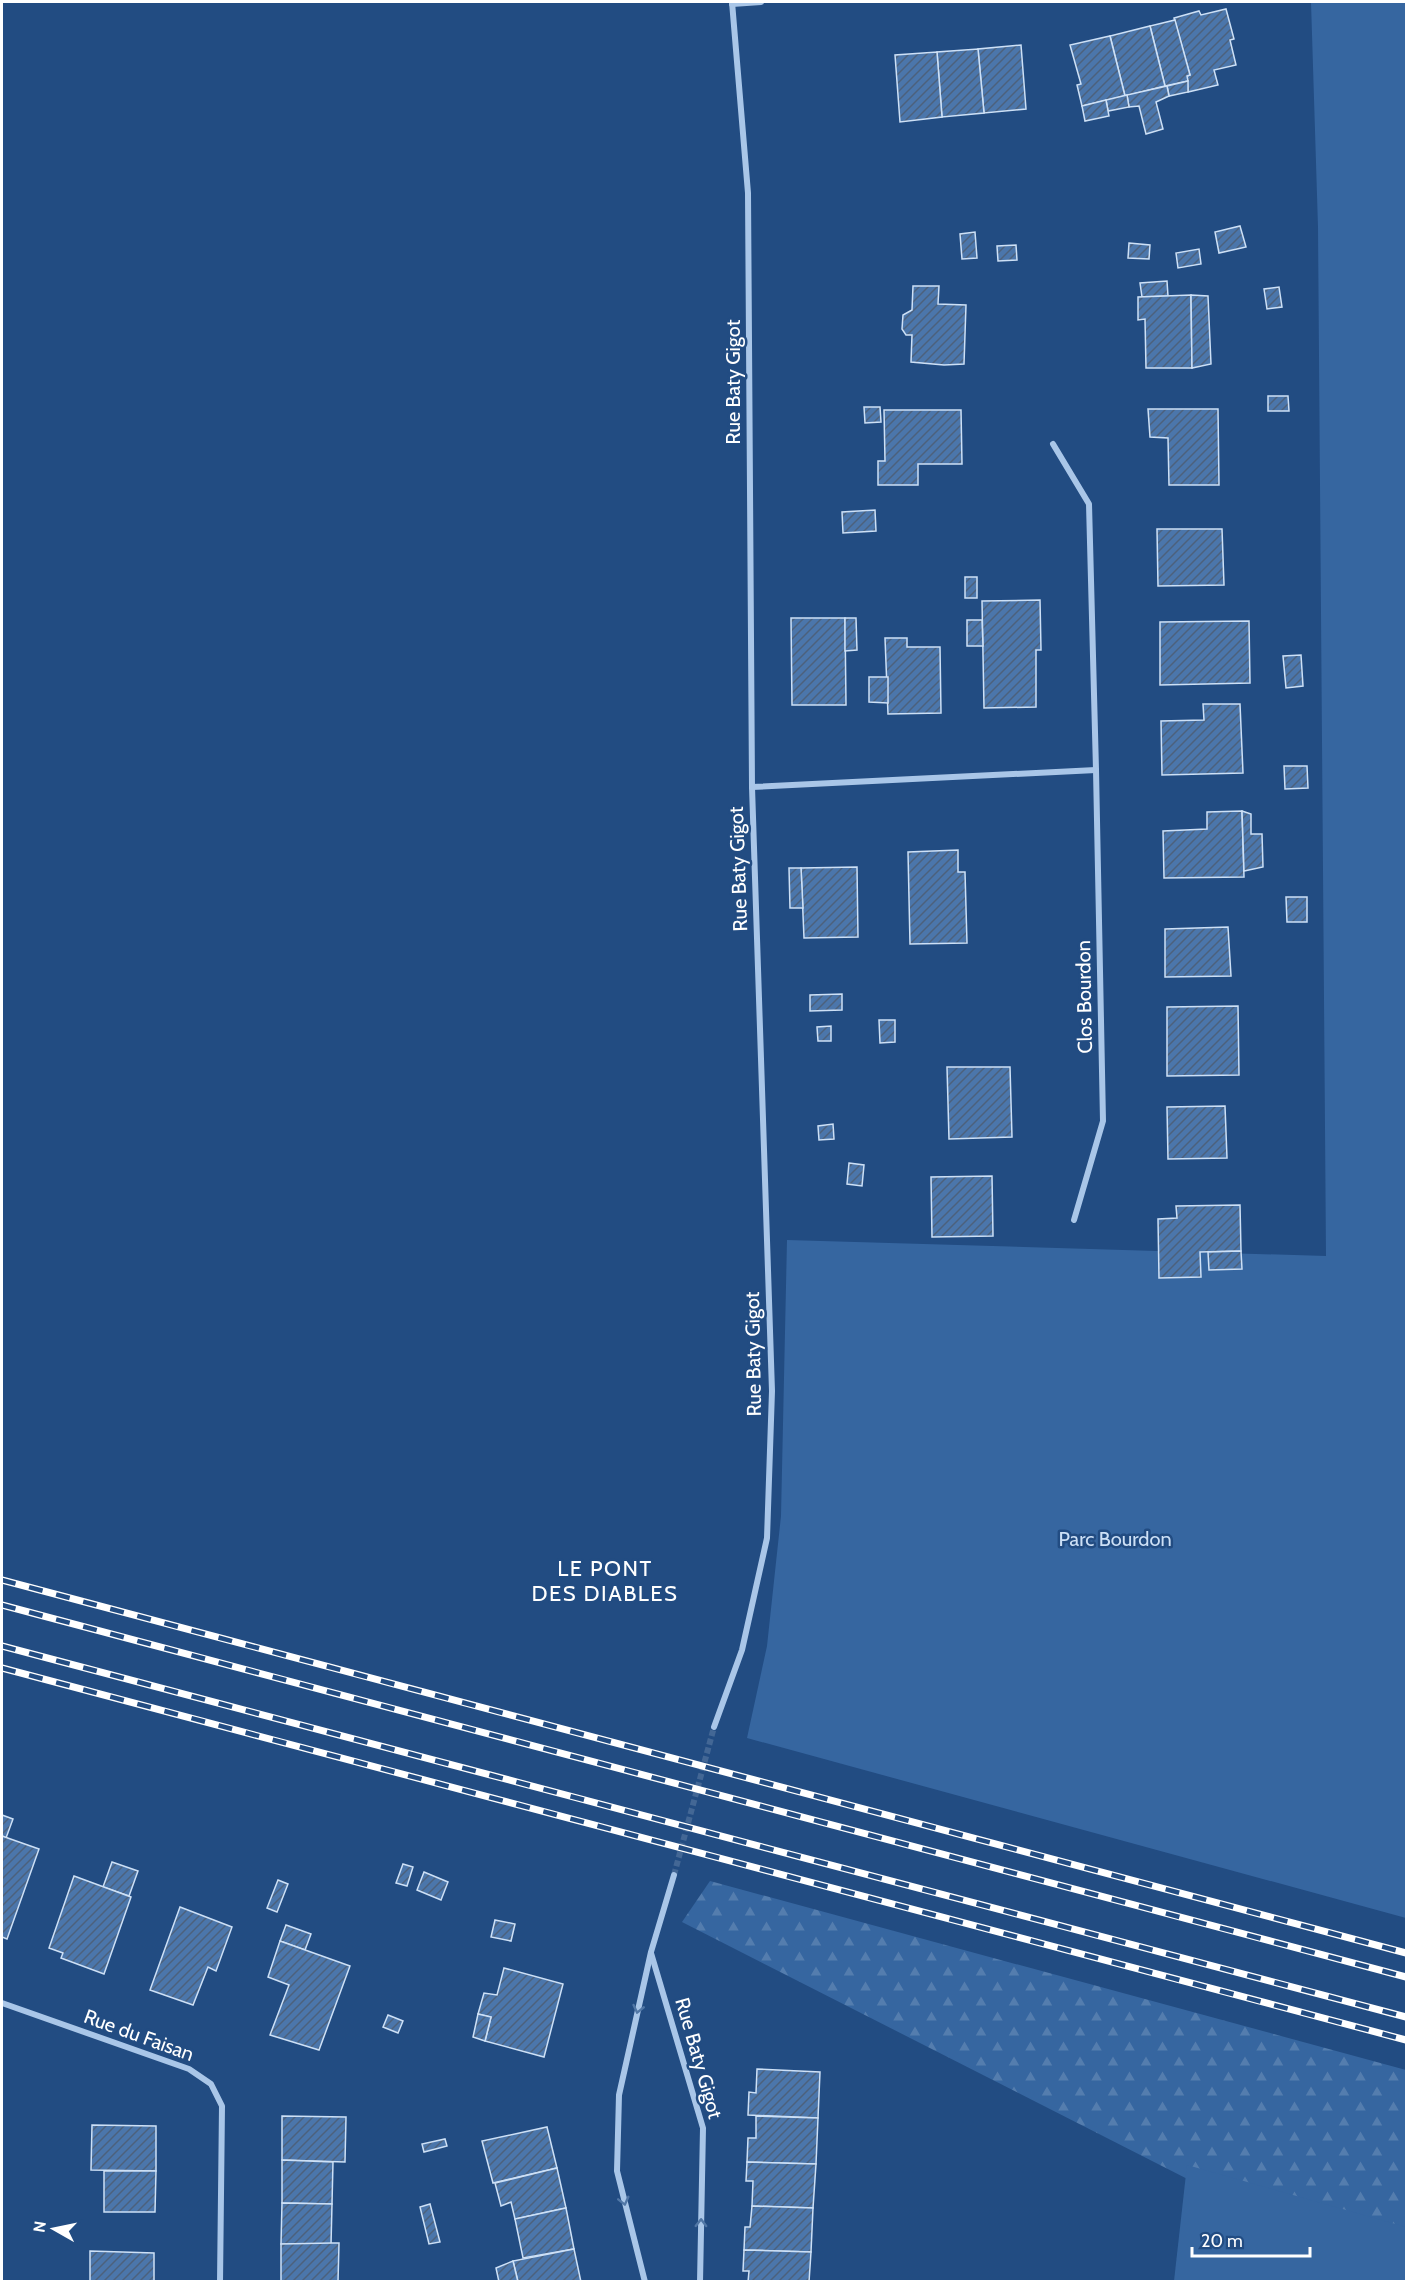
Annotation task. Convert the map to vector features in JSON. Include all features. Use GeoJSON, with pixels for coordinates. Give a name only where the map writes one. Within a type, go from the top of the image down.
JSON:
{"type":"FeatureCollection","features":[{"type":"Feature","properties":{"kind":"street"},"geometry":{"type":"LineString","coordinates":[[732,3],[761,2]]}},
{"type":"Feature","properties":{"kind":"street","name":"Rue Baty Gigot"},"geometry":{"type":"LineString","coordinates":[[714,1727],[742,1650],[767,1538],[772,1391],[752,787],[748,193],[732,3]]}},
{"type":"Feature","properties":{"kind":"street","name":"Clos Bourdon"},"geometry":{"type":"LineString","coordinates":[[1053,444],[1089,504],[1103,1121],[1074,1220]]}},
{"type":"Feature","properties":{"kind":"street"},"geometry":{"type":"LineString","coordinates":[[752,787],[1096,770]]}},
{"type":"Feature","properties":{"kind":"street"},"geometry":{"type":"LineString","coordinates":[[645,2282],[617,2171],[619,2095],[651,1952],[674,1875]]}},
{"type":"Feature","properties":{"kind":"street","name":"Rue Baty Gigot"},"geometry":{"type":"LineString","coordinates":[[651,1952],[703,2128],[700,2282]]}},
{"type":"Feature","properties":{"kind":"street","name":"Rue du Faisan"},"geometry":{"type":"LineString","coordinates":[[2,2003],[189,2070],[211,2084],[222,2106],[219,2282]]}},
{"type":"Feature","properties":{"kind":"green space","name":"Parc Bourdon"},"geometry":{"type":"Polygon","coordinates":[[[1311,2],[1406,2],[1406,1918],[747,1738],[767,1646],[781,1516],[787,1240],[1326,1256],[1318,227],[1311,2]]]}},
{"type":"Feature","properties":{"kind":"green space"},"geometry":{"type":"Polygon","coordinates":[[[710,1881],[1406,2070],[1406,2281],[1388,2281],[682,1922],[710,1881]]]}},
{"type":"Feature","properties":{"kind":"green space"},"geometry":{"type":"Polygon","coordinates":[[[1187,2165],[1406,2227],[1406,2281],[1174,2281],[1187,2165]]]}},
{"type":"Feature","properties":{"kind":"building"},"geometry":{"type":"Polygon","coordinates":[[[1226,9],[1234,39],[1230,40],[1236,65],[1214,70],[1218,85],[1188,92],[1187,76],[1190,75],[1174,18],[1199,11],[1201,15],[1226,9]]]}},
{"type":"Feature","properties":{"kind":"building"},"geometry":{"type":"Polygon","coordinates":[[[1175,20],[1190,75],[1187,76],[1188,81],[1165,86],[1150,26],[1175,20]]]}},
{"type":"Feature","properties":{"kind":"building"},"geometry":{"type":"Polygon","coordinates":[[[1150,26],[1165,86],[1125,96],[1110,36],[1150,26]]]}},
{"type":"Feature","properties":{"kind":"building"},"geometry":{"type":"Polygon","coordinates":[[[1110,36],[1125,96],[1082,106],[1077,85],[1081,84],[1070,45],[1110,36]]]}},
{"type":"Feature","properties":{"kind":"building"},"geometry":{"type":"Polygon","coordinates":[[[1021,45],[1026,109],[984,113],[978,49],[1021,45]]]}},
{"type":"Feature","properties":{"kind":"building"},"geometry":{"type":"Polygon","coordinates":[[[978,49],[984,113],[942,117],[937,52],[978,49]]]}},
{"type":"Feature","properties":{"kind":"building"},"geometry":{"type":"Polygon","coordinates":[[[937,52],[942,117],[900,122],[895,55],[937,52]]]}},
{"type":"Feature","properties":{"kind":"building"},"geometry":{"type":"Polygon","coordinates":[[[1188,81],[1188,92],[1169,96],[1167,86],[1188,81]]]}},
{"type":"Feature","properties":{"kind":"building"},"geometry":{"type":"Polygon","coordinates":[[[1167,86],[1169,96],[1156,102],[1163,129],[1146,134],[1139,106],[1129,107],[1127,95],[1167,86]]]}},
{"type":"Feature","properties":{"kind":"building"},"geometry":{"type":"Polygon","coordinates":[[[1127,95],[1129,107],[1108,111],[1106,100],[1127,95]]]}},
{"type":"Feature","properties":{"kind":"building"},"geometry":{"type":"Polygon","coordinates":[[[1106,100],[1109,116],[1085,121],[1082,106],[1106,100]]]}},
{"type":"Feature","properties":{"kind":"building"},"geometry":{"type":"Polygon","coordinates":[[[1240,226],[1246,247],[1219,253],[1215,232],[1240,226]]]}},
{"type":"Feature","properties":{"kind":"building"},"geometry":{"type":"Polygon","coordinates":[[[975,232],[977,258],[962,259],[960,234],[975,232]]]}},
{"type":"Feature","properties":{"kind":"building"},"geometry":{"type":"Polygon","coordinates":[[[1129,243],[1150,245],[1149,259],[1128,258],[1129,243]]]}},
{"type":"Feature","properties":{"kind":"building"},"geometry":{"type":"Polygon","coordinates":[[[1016,245],[1017,260],[998,261],[997,246],[1016,245]]]}},
{"type":"Feature","properties":{"kind":"building"},"geometry":{"type":"Polygon","coordinates":[[[1199,249],[1201,264],[1178,268],[1176,253],[1199,249]]]}},
{"type":"Feature","properties":{"kind":"building"},"geometry":{"type":"Polygon","coordinates":[[[1167,281],[1168,296],[1142,297],[1140,283],[1167,281]]]}},
{"type":"Feature","properties":{"kind":"building"},"geometry":{"type":"Polygon","coordinates":[[[913,286],[939,286],[938,304],[966,305],[964,364],[911,362],[912,335],[906,335],[902,329],[903,315],[912,310],[913,286]]]}},
{"type":"Feature","properties":{"kind":"building"},"geometry":{"type":"Polygon","coordinates":[[[1279,287],[1282,307],[1267,309],[1264,289],[1279,287]]]}},
{"type":"Feature","properties":{"kind":"building"},"geometry":{"type":"Polygon","coordinates":[[[1191,295],[1192,368],[1146,368],[1145,319],[1138,320],[1138,297],[1191,295]]]}},
{"type":"Feature","properties":{"kind":"building"},"geometry":{"type":"Polygon","coordinates":[[[1191,295],[1208,296],[1211,364],[1192,368],[1191,295]]]}},
{"type":"Feature","properties":{"kind":"building"},"geometry":{"type":"Polygon","coordinates":[[[1268,396],[1288,396],[1289,411],[1268,411],[1268,396]]]}},
{"type":"Feature","properties":{"kind":"building"},"geometry":{"type":"Polygon","coordinates":[[[864,407],[880,407],[881,422],[865,423],[864,407]]]}},
{"type":"Feature","properties":{"kind":"building"},"geometry":{"type":"Polygon","coordinates":[[[1148,409],[1218,409],[1219,485],[1169,485],[1168,438],[1150,437],[1148,409]]]}},
{"type":"Feature","properties":{"kind":"building"},"geometry":{"type":"Polygon","coordinates":[[[884,410],[961,410],[962,464],[918,464],[918,485],[878,485],[878,461],[885,461],[884,410]]]}},
{"type":"Feature","properties":{"kind":"building"},"geometry":{"type":"Polygon","coordinates":[[[875,510],[876,531],[843,533],[842,512],[875,510]]]}},
{"type":"Feature","properties":{"kind":"building"},"geometry":{"type":"Polygon","coordinates":[[[1157,529],[1222,529],[1224,585],[1158,586],[1157,529]]]}},
{"type":"Feature","properties":{"kind":"building"},"geometry":{"type":"Polygon","coordinates":[[[965,577],[977,577],[977,598],[965,598],[965,577]]]}},
{"type":"Feature","properties":{"kind":"building"},"geometry":{"type":"Polygon","coordinates":[[[1040,600],[1041,650],[1036,650],[1036,707],[984,708],[982,601],[1040,600]]]}},
{"type":"Feature","properties":{"kind":"building"},"geometry":{"type":"Polygon","coordinates":[[[791,618],[845,618],[846,705],[792,705],[791,618]]]}},
{"type":"Feature","properties":{"kind":"building"},"geometry":{"type":"Polygon","coordinates":[[[845,618],[856,618],[857,650],[845,651],[845,618]]]}},
{"type":"Feature","properties":{"kind":"building"},"geometry":{"type":"Polygon","coordinates":[[[967,620],[982,620],[983,646],[967,646],[967,620]]]}},
{"type":"Feature","properties":{"kind":"building"},"geometry":{"type":"Polygon","coordinates":[[[1249,621],[1250,683],[1160,685],[1160,622],[1249,621]]]}},
{"type":"Feature","properties":{"kind":"building"},"geometry":{"type":"Polygon","coordinates":[[[885,638],[907,638],[907,647],[940,647],[941,713],[888,714],[885,638]]]}},
{"type":"Feature","properties":{"kind":"building"},"geometry":{"type":"Polygon","coordinates":[[[1301,655],[1303,686],[1286,688],[1283,656],[1301,655]]]}},
{"type":"Feature","properties":{"kind":"building"},"geometry":{"type":"Polygon","coordinates":[[[869,677],[888,677],[888,703],[869,702],[869,677]]]}},
{"type":"Feature","properties":{"kind":"building"},"geometry":{"type":"Polygon","coordinates":[[[1203,704],[1240,704],[1243,773],[1162,775],[1161,721],[1204,720],[1203,704]]]}},
{"type":"Feature","properties":{"kind":"building"},"geometry":{"type":"Polygon","coordinates":[[[1284,766],[1307,766],[1308,788],[1285,789],[1284,766]]]}},
{"type":"Feature","properties":{"kind":"building"},"geometry":{"type":"Polygon","coordinates":[[[1242,811],[1244,877],[1164,878],[1163,831],[1207,829],[1207,812],[1242,811]]]}},
{"type":"Feature","properties":{"kind":"building"},"geometry":{"type":"Polygon","coordinates":[[[1242,811],[1251,814],[1251,834],[1262,834],[1263,867],[1244,871],[1242,811]]]}},
{"type":"Feature","properties":{"kind":"building"},"geometry":{"type":"Polygon","coordinates":[[[958,850],[958,872],[965,872],[967,943],[910,944],[908,852],[958,850]]]}},
{"type":"Feature","properties":{"kind":"building"},"geometry":{"type":"Polygon","coordinates":[[[857,867],[858,937],[804,938],[801,868],[857,867]]]}},
{"type":"Feature","properties":{"kind":"building"},"geometry":{"type":"Polygon","coordinates":[[[789,868],[801,868],[803,908],[790,908],[789,868]]]}},
{"type":"Feature","properties":{"kind":"building"},"geometry":{"type":"Polygon","coordinates":[[[1286,897],[1307,897],[1307,922],[1287,922],[1286,897]]]}},
{"type":"Feature","properties":{"kind":"building"},"geometry":{"type":"Polygon","coordinates":[[[1228,927],[1231,976],[1165,977],[1165,929],[1228,927]]]}},
{"type":"Feature","properties":{"kind":"building"},"geometry":{"type":"Polygon","coordinates":[[[842,994],[842,1010],[810,1011],[810,995],[842,994]]]}},
{"type":"Feature","properties":{"kind":"building"},"geometry":{"type":"Polygon","coordinates":[[[1238,1006],[1239,1075],[1167,1076],[1167,1007],[1238,1006]]]}},
{"type":"Feature","properties":{"kind":"building"},"geometry":{"type":"Polygon","coordinates":[[[879,1020],[895,1020],[895,1042],[880,1043],[879,1020]]]}},
{"type":"Feature","properties":{"kind":"building"},"geometry":{"type":"Polygon","coordinates":[[[831,1026],[831,1041],[818,1041],[817,1027],[831,1026]]]}},
{"type":"Feature","properties":{"kind":"building"},"geometry":{"type":"Polygon","coordinates":[[[947,1067],[1010,1067],[1012,1137],[949,1139],[947,1067]]]}},
{"type":"Feature","properties":{"kind":"building"},"geometry":{"type":"Polygon","coordinates":[[[1225,1106],[1227,1158],[1168,1159],[1167,1107],[1225,1106]]]}},
{"type":"Feature","properties":{"kind":"building"},"geometry":{"type":"Polygon","coordinates":[[[833,1124],[834,1139],[819,1140],[818,1126],[833,1124]]]}},
{"type":"Feature","properties":{"kind":"building"},"geometry":{"type":"Polygon","coordinates":[[[849,1163],[864,1165],[862,1186],[847,1184],[849,1163]]]}},
{"type":"Feature","properties":{"kind":"building"},"geometry":{"type":"Polygon","coordinates":[[[992,1176],[993,1236],[932,1237],[931,1177],[992,1176]]]}},
{"type":"Feature","properties":{"kind":"building"},"geometry":{"type":"Polygon","coordinates":[[[1240,1205],[1241,1251],[1200,1252],[1201,1277],[1159,1278],[1158,1219],[1177,1218],[1176,1206],[1240,1205]]]}},
{"type":"Feature","properties":{"kind":"building"},"geometry":{"type":"Polygon","coordinates":[[[1241,1251],[1242,1269],[1209,1270],[1208,1252],[1241,1251]]]}},
{"type":"Feature","properties":{"kind":"building"},"geometry":{"type":"Polygon","coordinates":[[[2,1815],[13,1819],[6,1838],[2,1836],[2,1815]]]}},
{"type":"Feature","properties":{"kind":"building"},"geometry":{"type":"Polygon","coordinates":[[[2,1836],[39,1849],[7,1939],[2,1937],[2,1836]]]}},
{"type":"Feature","properties":{"kind":"building"},"geometry":{"type":"Polygon","coordinates":[[[112,1862],[138,1871],[129,1896],[103,1887],[112,1862]]]}},
{"type":"Feature","properties":{"kind":"building"},"geometry":{"type":"Polygon","coordinates":[[[403,1864],[413,1867],[407,1886],[396,1883],[403,1864]]]}},
{"type":"Feature","properties":{"kind":"building"},"geometry":{"type":"Polygon","coordinates":[[[424,1872],[448,1882],[441,1900],[417,1890],[424,1872]]]}},
{"type":"Feature","properties":{"kind":"building"},"geometry":{"type":"Polygon","coordinates":[[[74,1876],[131,1897],[104,1974],[61,1958],[63,1953],[49,1948],[74,1876]]]}},
{"type":"Feature","properties":{"kind":"building"},"geometry":{"type":"Polygon","coordinates":[[[278,1880],[288,1884],[277,1912],[267,1908],[278,1880]]]}},
{"type":"Feature","properties":{"kind":"building"},"geometry":{"type":"Polygon","coordinates":[[[180,1907],[232,1927],[216,1971],[208,1967],[193,2005],[150,1990],[180,1907]]]}},
{"type":"Feature","properties":{"kind":"building"},"geometry":{"type":"Polygon","coordinates":[[[495,1920],[515,1924],[511,1941],[491,1937],[495,1920]]]}},
{"type":"Feature","properties":{"kind":"building"},"geometry":{"type":"Polygon","coordinates":[[[286,1925],[311,1934],[305,1950],[280,1941],[286,1925]]]}},
{"type":"Feature","properties":{"kind":"building"},"geometry":{"type":"Polygon","coordinates":[[[280,1941],[350,1966],[319,2050],[270,2035],[289,1985],[268,1977],[280,1941]]]}},
{"type":"Feature","properties":{"kind":"building"},"geometry":{"type":"Polygon","coordinates":[[[504,1968],[563,1984],[544,2057],[485,2041],[491,2017],[478,2014],[484,1993],[497,1995],[504,1968]]]}},
{"type":"Feature","properties":{"kind":"building"},"geometry":{"type":"Polygon","coordinates":[[[478,2014],[491,2017],[485,2041],[473,2037],[478,2014]]]}},
{"type":"Feature","properties":{"kind":"building"},"geometry":{"type":"Polygon","coordinates":[[[388,2015],[403,2021],[398,2033],[383,2027],[388,2015]]]}},
{"type":"Feature","properties":{"kind":"building"},"geometry":{"type":"Polygon","coordinates":[[[757,2069],[820,2072],[818,2118],[748,2115],[749,2092],[756,2093],[757,2069]]]}},
{"type":"Feature","properties":{"kind":"building"},"geometry":{"type":"Polygon","coordinates":[[[282,2116],[346,2117],[345,2162],[282,2160],[282,2116]]]}},
{"type":"Feature","properties":{"kind":"building"},"geometry":{"type":"Polygon","coordinates":[[[756,2116],[818,2118],[816,2164],[747,2162],[748,2138],[756,2138],[756,2116]]]}},
{"type":"Feature","properties":{"kind":"building"},"geometry":{"type":"Polygon","coordinates":[[[92,2125],[156,2126],[156,2171],[91,2170],[92,2125]]]}},
{"type":"Feature","properties":{"kind":"building"},"geometry":{"type":"Polygon","coordinates":[[[547,2127],[557,2168],[493,2183],[482,2141],[547,2127]]]}},
{"type":"Feature","properties":{"kind":"building"},"geometry":{"type":"Polygon","coordinates":[[[445,2139],[447,2146],[424,2152],[422,2144],[445,2139]]]}},
{"type":"Feature","properties":{"kind":"building"},"geometry":{"type":"Polygon","coordinates":[[[282,2160],[333,2162],[332,2204],[282,2203],[282,2160]]]}},
{"type":"Feature","properties":{"kind":"building"},"geometry":{"type":"Polygon","coordinates":[[[747,2162],[816,2164],[813,2208],[752,2206],[753,2181],[746,2181],[747,2162]]]}},
{"type":"Feature","properties":{"kind":"building"},"geometry":{"type":"Polygon","coordinates":[[[557,2168],[566,2208],[515,2219],[511,2202],[501,2206],[495,2183],[557,2168]]]}},
{"type":"Feature","properties":{"kind":"building"},"geometry":{"type":"Polygon","coordinates":[[[104,2171],[156,2171],[155,2212],[104,2212],[104,2171]]]}},
{"type":"Feature","properties":{"kind":"building"},"geometry":{"type":"Polygon","coordinates":[[[282,2203],[332,2204],[331,2245],[281,2244],[282,2203]]]}},
{"type":"Feature","properties":{"kind":"building"},"geometry":{"type":"Polygon","coordinates":[[[430,2204],[440,2242],[429,2244],[420,2207],[430,2204]]]}},
{"type":"Feature","properties":{"kind":"building"},"geometry":{"type":"Polygon","coordinates":[[[752,2206],[813,2208],[811,2252],[744,2250],[745,2227],[750,2227],[752,2206]]]}},
{"type":"Feature","properties":{"kind":"building"},"geometry":{"type":"Polygon","coordinates":[[[566,2208],[574,2249],[523,2258],[515,2219],[566,2208]]]}},
{"type":"Feature","properties":{"kind":"building"},"geometry":{"type":"Polygon","coordinates":[[[339,2243],[338,2282],[281,2282],[281,2244],[339,2243]]]}},
{"type":"Feature","properties":{"kind":"building"},"geometry":{"type":"Polygon","coordinates":[[[574,2249],[581,2282],[518,2282],[513,2261],[574,2249]]]}},
{"type":"Feature","properties":{"kind":"building"},"geometry":{"type":"Polygon","coordinates":[[[744,2250],[811,2252],[809,2282],[748,2282],[749,2271],[743,2271],[744,2250]]]}},
{"type":"Feature","properties":{"kind":"building"},"geometry":{"type":"Polygon","coordinates":[[[90,2251],[154,2253],[154,2282],[90,2282],[90,2251]]]}},
{"type":"Feature","properties":{"kind":"building"},"geometry":{"type":"Polygon","coordinates":[[[513,2261],[518,2282],[499,2282],[496,2268],[513,2261]]]}},
{"type":"Feature","properties":{"kind":"tunnel"},"geometry":{"type":"LineString","coordinates":[[674,1875],[714,1727]]}},
{"type":"Feature","properties":{"kind":"railway"},"geometry":{"type":"LineString","coordinates":[[2,1580],[1406,1953]]}},
{"type":"Feature","properties":{"kind":"railway"},"geometry":{"type":"LineString","coordinates":[[2,1605],[1406,1977]]}},
{"type":"Feature","properties":{"kind":"railway"},"geometry":{"type":"LineString","coordinates":[[2,1646],[1406,2017]]}},
{"type":"Feature","properties":{"kind":"railway"},"geometry":{"type":"LineString","coordinates":[[2,1668],[1406,2040]]}},
{"type":"Feature","properties":{"kind":"district","name":"LE PONT DES DIABLES"},"geometry":{"type":"Point","coordinates":[605,1580]}}]}
